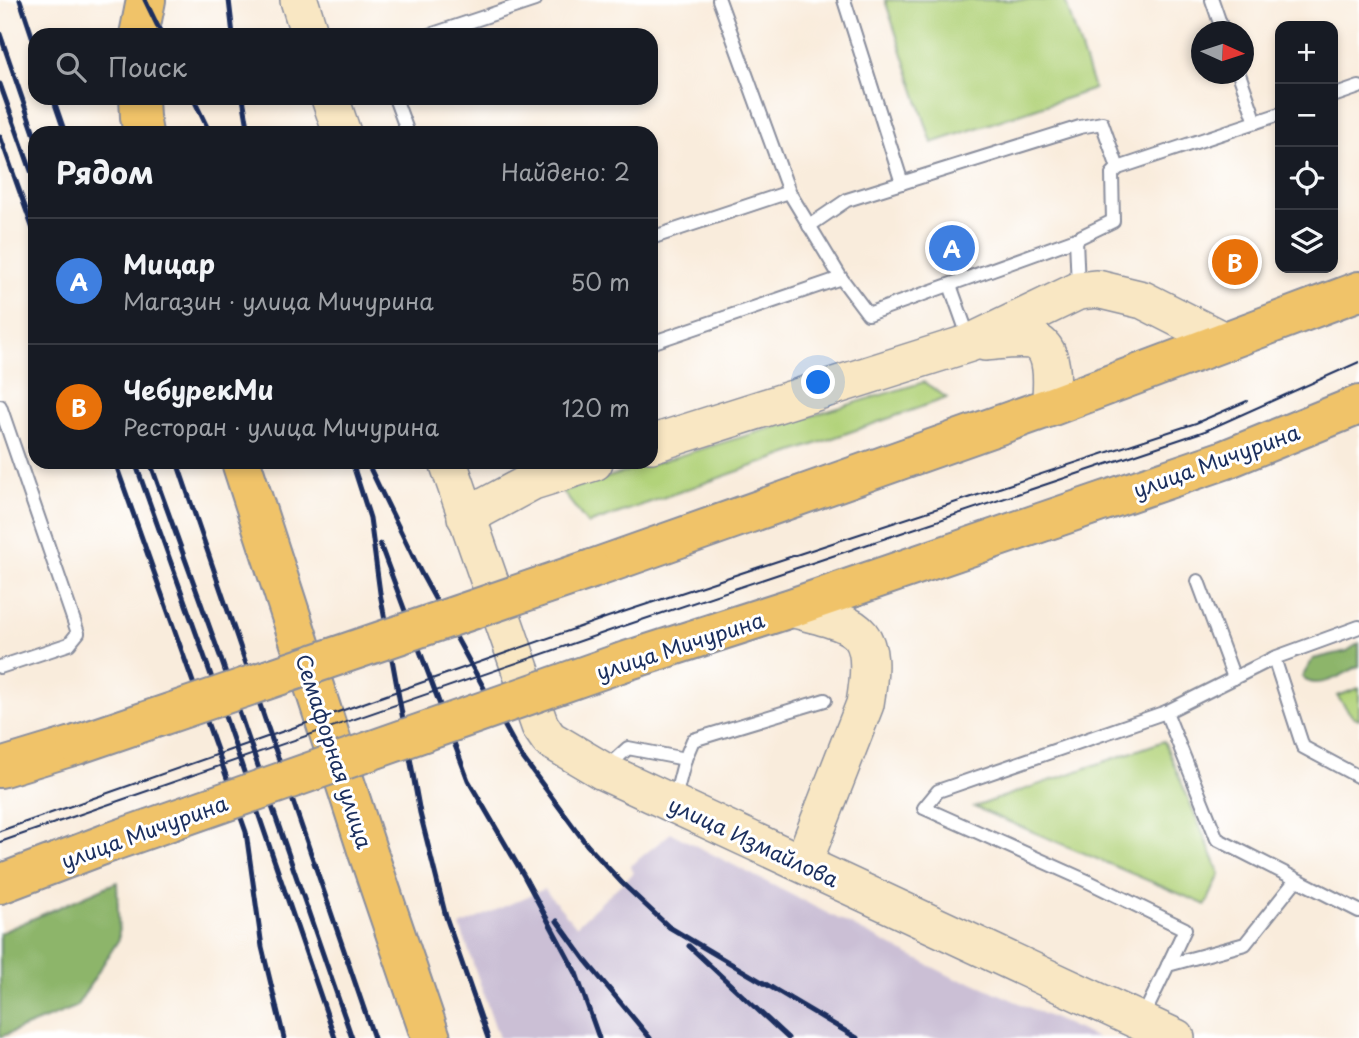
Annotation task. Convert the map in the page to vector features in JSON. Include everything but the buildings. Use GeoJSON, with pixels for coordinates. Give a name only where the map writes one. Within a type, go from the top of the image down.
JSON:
{"type":"FeatureCollection","features":[{"type":"Feature","properties":{"kind":"main road"},"geometry":{"type":"LineString","coordinates":[[140,28],[146,0]]}},
{"type":"Feature","properties":{"kind":"main road"},"geometry":{"type":"LineString","coordinates":[[299,0],[308,28]]}},
{"type":"Feature","properties":{"kind":"main road"},"geometry":{"type":"LineString","coordinates":[[139,105],[141,126]]}},
{"type":"Feature","properties":{"kind":"main road"},"geometry":{"type":"LineString","coordinates":[[332,105],[340,126]]}},
{"type":"Feature","properties":{"kind":"main road"},"geometry":{"type":"LineString","coordinates":[[658,442],[970,343],[1078,291],[1097,289],[1143,300],[1224,341]]}},
{"type":"Feature","properties":{"kind":"main road"},"geometry":{"type":"LineString","coordinates":[[0,768],[76,745],[592,569],[1050,407],[1359,291]]}},
{"type":"Feature","properties":{"kind":"main road"},"geometry":{"type":"LineString","coordinates":[[970,343],[1032,340],[1045,350],[1052,374],[1050,407]]}},
{"type":"Feature","properties":{"kind":"main road","name":"улица Мичурина"},"geometry":{"type":"LineString","coordinates":[[0,884],[108,843],[623,662],[791,608],[1224,460],[1359,405]]}},
{"type":"Feature","properties":{"kind":"main road","name":"Семафорная улица"},"geometry":{"type":"LineString","coordinates":[[244,469],[299,644],[431,1038]]}},
{"type":"Feature","properties":{"kind":"main road","name":"улица Измайлова"},"geometry":{"type":"LineString","coordinates":[[450,469],[540,726],[550,739],[603,771],[1176,1038]]}},
{"type":"Feature","properties":{"kind":"main road"},"geometry":{"type":"LineString","coordinates":[[466,517],[531,477],[565,469]]}},
{"type":"Feature","properties":{"kind":"main road"},"geometry":{"type":"LineString","coordinates":[[791,608],[836,620],[851,627],[867,645],[869,663],[865,705],[803,863]]}},
{"type":"Feature","properties":{"kind":"lane"},"geometry":{"type":"LineString","coordinates":[[451,28],[535,0]]}},
{"type":"Feature","properties":{"kind":"lane"},"geometry":{"type":"LineString","coordinates":[[719,0],[789,192],[841,278],[868,314],[1076,239],[1113,221],[1112,174],[1118,168],[1275,116]]}},
{"type":"Feature","properties":{"kind":"lane"},"geometry":{"type":"LineString","coordinates":[[844,0],[902,183]]}},
{"type":"Feature","properties":{"kind":"lane"},"geometry":{"type":"LineString","coordinates":[[1212,0],[1219,21]]}},
{"type":"Feature","properties":{"kind":"lane"},"geometry":{"type":"LineString","coordinates":[[1243,84],[1256,122]]}},
{"type":"Feature","properties":{"kind":"lane"},"geometry":{"type":"LineString","coordinates":[[1338,94],[1359,87]]}},
{"type":"Feature","properties":{"kind":"lane"},"geometry":{"type":"LineString","coordinates":[[398,105],[406,126]]}},
{"type":"Feature","properties":{"kind":"lane"},"geometry":{"type":"LineString","coordinates":[[809,226],[847,200],[1080,127],[1102,123],[1118,168]]}},
{"type":"Feature","properties":{"kind":"lane"},"geometry":{"type":"LineString","coordinates":[[658,236],[789,192]]}},
{"type":"Feature","properties":{"kind":"lane"},"geometry":{"type":"LineString","coordinates":[[1076,239],[1078,291]]}},
{"type":"Feature","properties":{"kind":"lane"},"geometry":{"type":"LineString","coordinates":[[658,341],[841,278]]}},
{"type":"Feature","properties":{"kind":"lane"},"geometry":{"type":"LineString","coordinates":[[950,285],[970,343]]}},
{"type":"Feature","properties":{"kind":"lane"},"geometry":{"type":"LineString","coordinates":[[0,406],[78,633],[69,644],[0,667]]}},
{"type":"Feature","properties":{"kind":"lane"},"geometry":{"type":"LineString","coordinates":[[1198,581],[1234,678]]}},
{"type":"Feature","properties":{"kind":"lane"},"geometry":{"type":"LineString","coordinates":[[1141,1022],[1185,929],[1087,881],[924,808],[938,790],[1166,712],[1274,658],[1359,627]]}},
{"type":"Feature","properties":{"kind":"lane"},"geometry":{"type":"LineString","coordinates":[[1274,658],[1303,747],[1359,777]]}},
{"type":"Feature","properties":{"kind":"lane"},"geometry":{"type":"LineString","coordinates":[[674,804],[685,759],[693,740],[825,700]]}},
{"type":"Feature","properties":{"kind":"lane"},"geometry":{"type":"LineString","coordinates":[[1166,712],[1217,839],[1359,911]]}},
{"type":"Feature","properties":{"kind":"lane"},"geometry":{"type":"LineString","coordinates":[[603,771],[628,748],[685,759]]}},
{"type":"Feature","properties":{"kind":"lane"},"geometry":{"type":"LineString","coordinates":[[1168,965],[1245,944],[1296,880]]}},
{"type":"Feature","properties":{"kind":"shaded area"},"geometry":{"type":"Polygon","coordinates":[[[671,833],[956,979],[972,982],[1097,1038],[499,1038],[460,926],[544,889],[576,926],[634,873],[630,866],[671,833]]]}},
{"type":"Feature","properties":{"kind":"green space"},"geometry":{"type":"Polygon","coordinates":[[[885,0],[1065,0],[1094,89],[932,143],[885,0]]]}},
{"type":"Feature","properties":{"kind":"green space"},"geometry":{"type":"Polygon","coordinates":[[[924,382],[947,398],[588,524],[562,491],[635,469],[658,469],[658,462],[924,382]]]}},
{"type":"Feature","properties":{"kind":"green space"},"geometry":{"type":"Polygon","coordinates":[[[1359,643],[1359,666],[1323,682],[1315,683],[1302,677],[1313,659],[1347,651],[1359,643]]]}},
{"type":"Feature","properties":{"kind":"green space"},"geometry":{"type":"Polygon","coordinates":[[[1359,688],[1359,719],[1352,716],[1337,696],[1359,688]]]}},
{"type":"Feature","properties":{"kind":"green space"},"geometry":{"type":"Polygon","coordinates":[[[1164,741],[1220,874],[1206,905],[974,807],[1164,741]]]}},
{"type":"Feature","properties":{"kind":"green space"},"geometry":{"type":"Polygon","coordinates":[[[117,882],[119,939],[76,1007],[0,1037],[0,933],[117,882]]]}},
{"type":"Feature","properties":{"kind":"tram line"},"geometry":{"type":"LineString","coordinates":[[0,842],[612,630],[1205,431],[1359,362]]}},
{"type":"Feature","properties":{"kind":"tram line"},"geometry":{"type":"LineString","coordinates":[[0,831],[608,617],[1196,423],[1247,401]]}},
{"type":"Feature","properties":{"kind":"railway"},"geometry":{"type":"LineString","coordinates":[[20,0],[29,28]]}},
{"type":"Feature","properties":{"kind":"railway"},"geometry":{"type":"LineString","coordinates":[[145,0],[159,28]]}},
{"type":"Feature","properties":{"kind":"railway"},"geometry":{"type":"LineString","coordinates":[[229,0],[232,28]]}},
{"type":"Feature","properties":{"kind":"railway"},"geometry":{"type":"LineString","coordinates":[[0,34],[32,126]]}},
{"type":"Feature","properties":{"kind":"railway"},"geometry":{"type":"LineString","coordinates":[[0,84],[28,162]]}},
{"type":"Feature","properties":{"kind":"railway"},"geometry":{"type":"LineString","coordinates":[[55,105],[63,126]]}},
{"type":"Feature","properties":{"kind":"railway"},"geometry":{"type":"LineString","coordinates":[[196,105],[207,126]]}},
{"type":"Feature","properties":{"kind":"railway"},"geometry":{"type":"LineString","coordinates":[[244,105],[248,126]]}},
{"type":"Feature","properties":{"kind":"railway"},"geometry":{"type":"LineString","coordinates":[[0,136],[28,215]]}},
{"type":"Feature","properties":{"kind":"railway"},"geometry":{"type":"LineString","coordinates":[[117,469],[246,832],[262,947],[284,1038]]}},
{"type":"Feature","properties":{"kind":"railway"},"geometry":{"type":"LineString","coordinates":[[138,469],[335,1038]]}},
{"type":"Feature","properties":{"kind":"railway"},"geometry":{"type":"LineString","coordinates":[[153,469],[352,1038]]}},
{"type":"Feature","properties":{"kind":"railway"},"geometry":{"type":"LineString","coordinates":[[179,469],[374,1038]]}},
{"type":"Feature","properties":{"kind":"railway"},"geometry":{"type":"LineString","coordinates":[[354,469],[370,518],[380,593],[420,813],[446,917],[488,1038]]}},
{"type":"Feature","properties":{"kind":"railway"},"geometry":{"type":"LineString","coordinates":[[370,469],[421,573],[520,754],[587,845],[622,883],[669,927],[857,1038]]}},
{"type":"Feature","properties":{"kind":"railway"},"geometry":{"type":"LineString","coordinates":[[380,544],[468,780],[576,973],[599,1038]]}},
{"type":"Feature","properties":{"kind":"railway"},"geometry":{"type":"LineString","coordinates":[[557,921],[586,961],[650,1038]]}},
{"type":"Feature","properties":{"kind":"railway"},"geometry":{"type":"LineString","coordinates":[[689,946],[788,1038]]}},
{"type":"Feature","properties":{"kind":"place","name":"Мицар"},"geometry":{"type":"Point","coordinates":[952,248]}},
{"type":"Feature","properties":{"kind":"place","name":"ЧебурекМи"},"geometry":{"type":"Point","coordinates":[1235,262]}}]}
